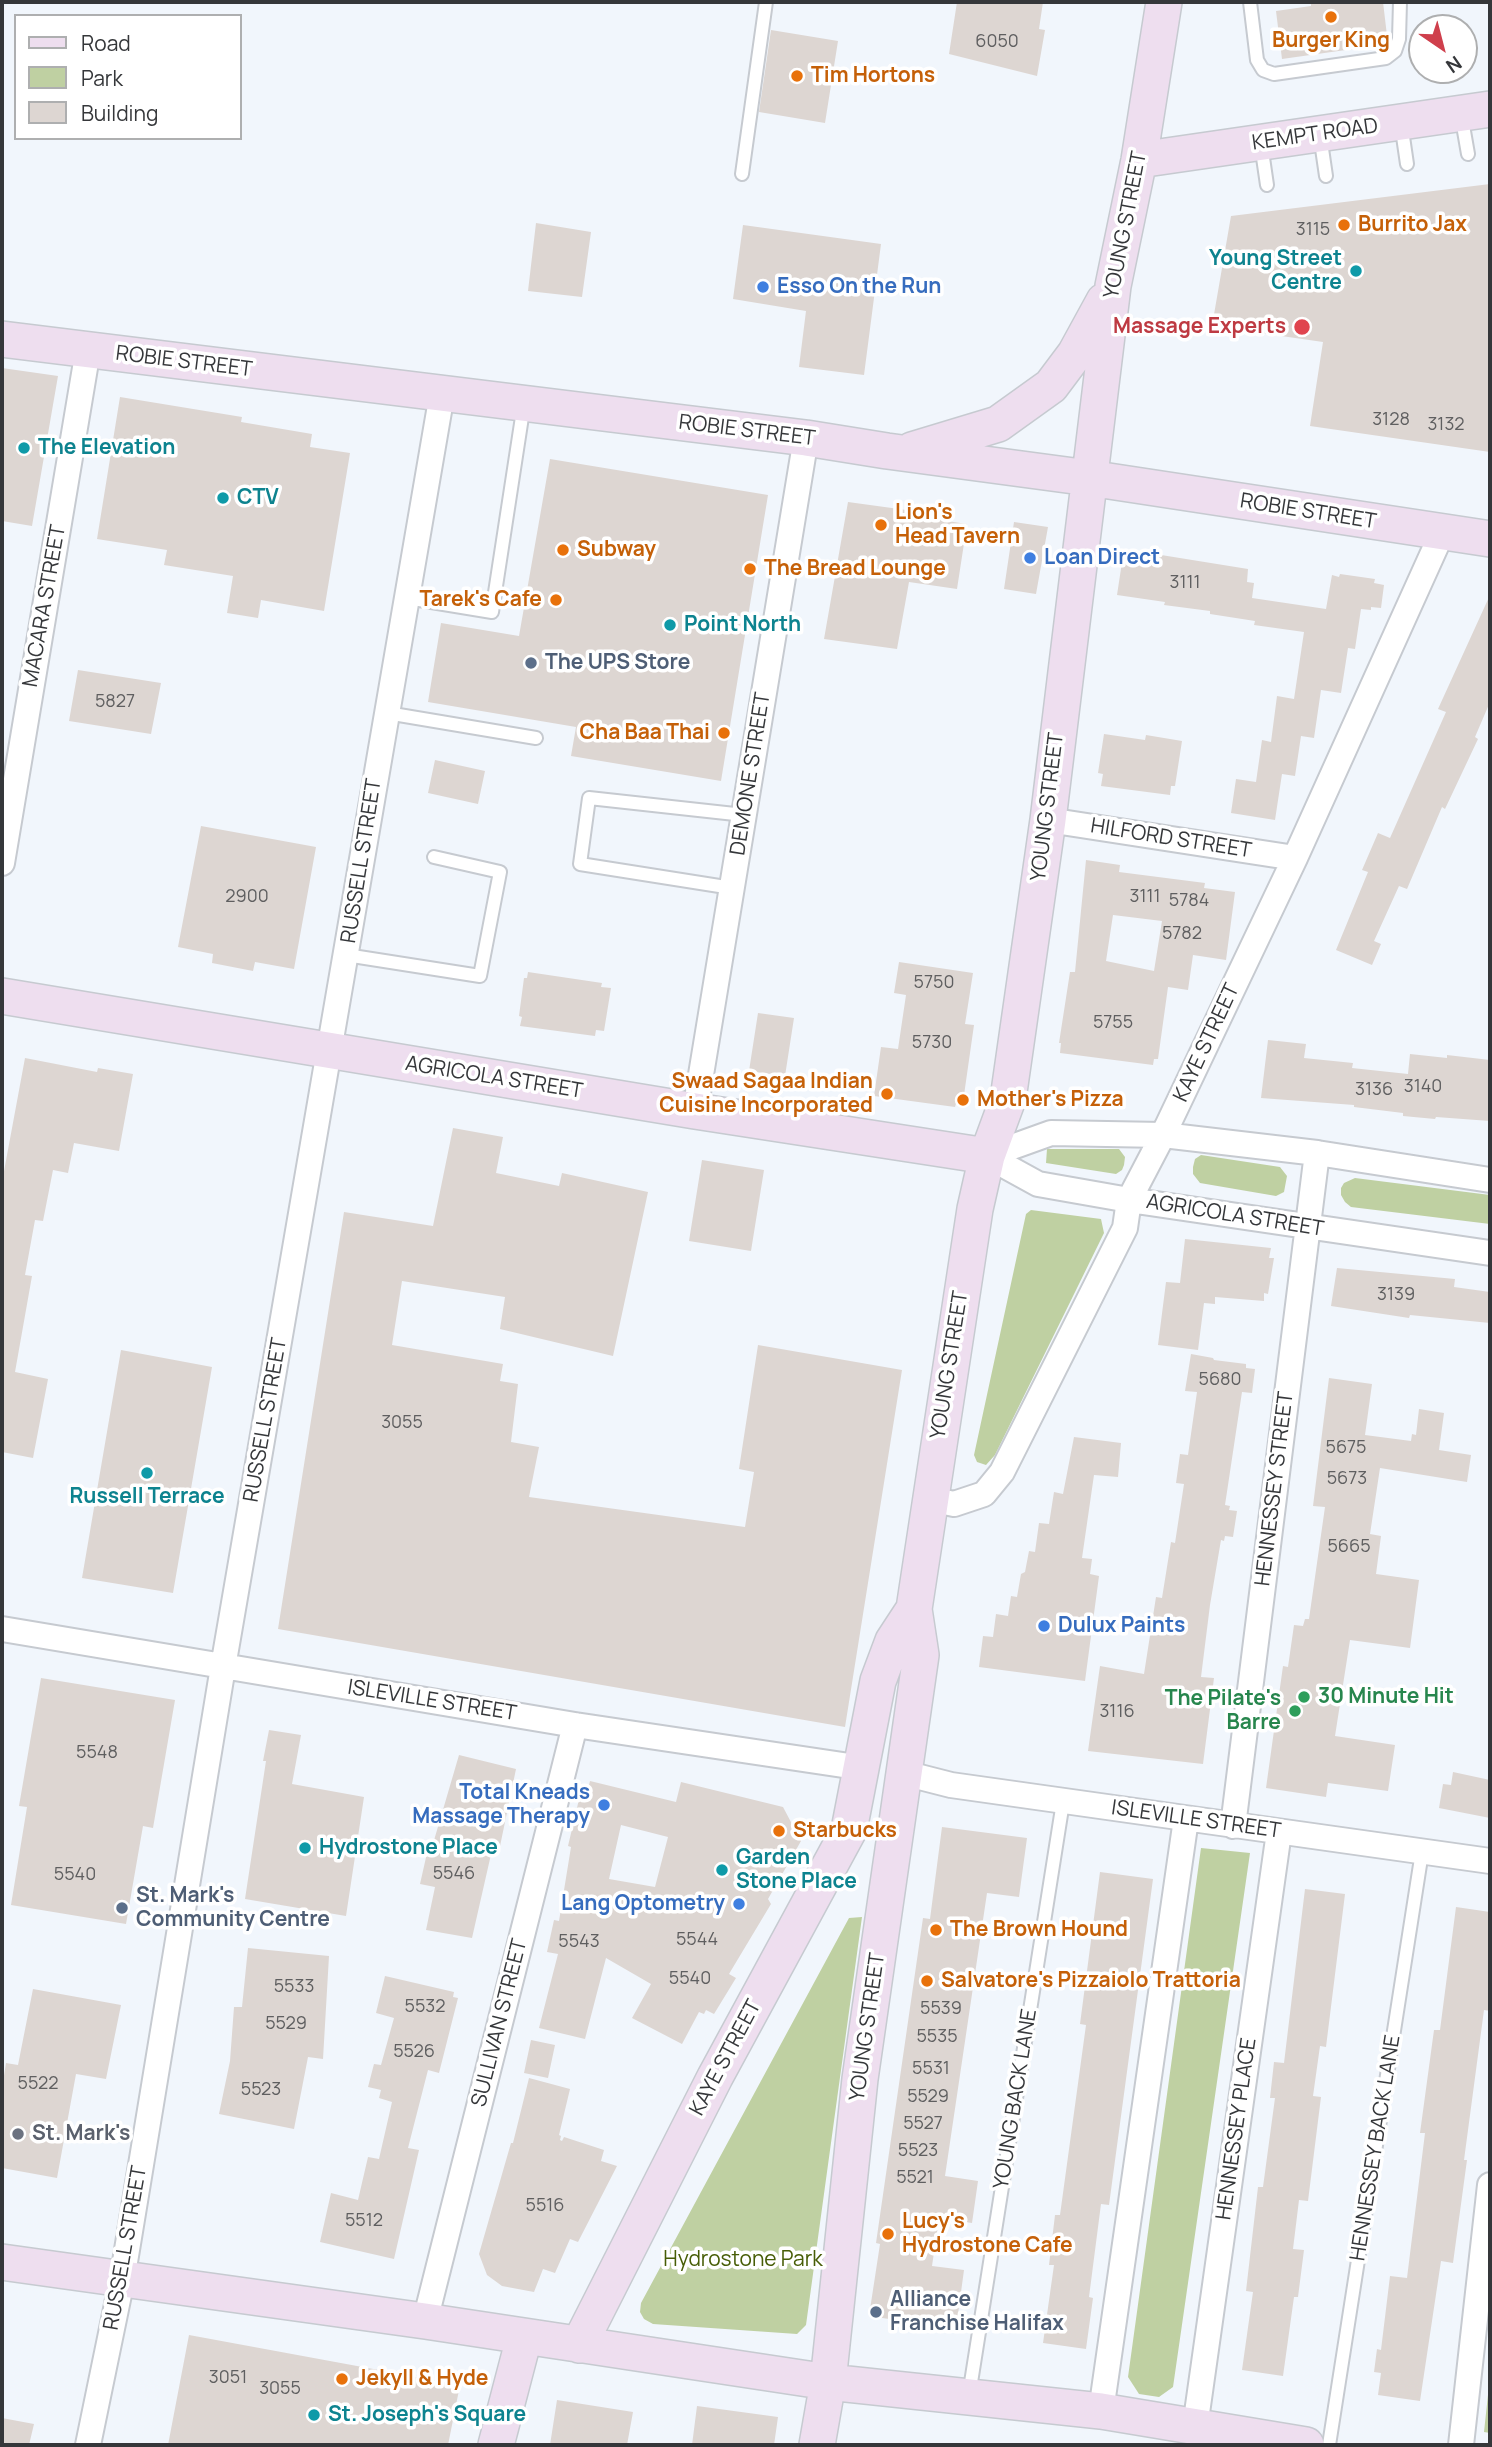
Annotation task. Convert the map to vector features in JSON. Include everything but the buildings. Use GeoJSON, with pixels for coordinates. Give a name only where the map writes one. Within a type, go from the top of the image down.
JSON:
{"type":"FeatureCollection","features":[{"type":"Feature","properties":{"kind":"main road","name":"YOUNG STREET"},"geometry":{"type":"LineString","coordinates":[[817,2445],[828,2382],[860,2079],[921,1655],[914,1609],[975,1209],[987,1156],[1008,1099],[1048,820],[1113,286],[1139,160],[1164,2]]}},
{"type":"Feature","properties":{"kind":"main road","name":"KEMPT ROAD"},"geometry":{"type":"LineString","coordinates":[[1139,160],[1476,111]]}},
{"type":"Feature","properties":{"kind":"main road"},"geometry":{"type":"LineString","coordinates":[[902,453],[998,424],[1051,386],[1075,354],[1113,286]]}},
{"type":"Feature","properties":{"kind":"main road","name":"ROBIE STREET"},"geometry":{"type":"LineString","coordinates":[[2,339],[806,438],[1490,539]]}},
{"type":"Feature","properties":{"kind":"main road","name":"AGRICOLA STREET"},"geometry":{"type":"LineString","coordinates":[[2,996],[695,1111],[987,1156]]}},
{"type":"Feature","properties":{"kind":"main road","name":"YOUNG STREET"},"geometry":{"type":"LineString","coordinates":[[863,1768],[878,1681],[893,1641],[914,1609]]}},
{"type":"Feature","properties":{"kind":"main road","name":"KAYE STREET"},"geometry":{"type":"LineString","coordinates":[[579,2345],[715,2077],[849,1830],[863,1768]]}},
{"type":"Feature","properties":{"kind":"main road"},"geometry":{"type":"LineString","coordinates":[[2,2262],[425,2321],[828,2382],[1101,2412],[1306,2445]]}},
{"type":"Feature","properties":{"kind":"main road"},"geometry":{"type":"LineString","coordinates":[[496,2445],[524,2338]]}},
{"type":"Feature","properties":{"kind":"street","name":"MACARA STREET"},"geometry":{"type":"LineString","coordinates":[[2,863],[88,350]]}},
{"type":"Feature","properties":{"kind":"street","name":"RUSSELL STREET"},"geometry":{"type":"LineString","coordinates":[[88,2445],[122,2280],[223,1667],[442,394]]}},
{"type":"Feature","properties":{"kind":"street","name":"DEMONE STREET"},"geometry":{"type":"LineString","coordinates":[[695,1111],[806,438]]}},
{"type":"Feature","properties":{"kind":"street","name":"KAYE STREET"},"geometry":{"type":"LineString","coordinates":[[930,1499],[954,1504],[984,1494],[1002,1472],[1125,1228],[1129,1200],[1163,1135],[1295,858],[1442,533]]}},
{"type":"Feature","properties":{"kind":"street","name":"HILFORD STREET"},"geometry":{"type":"LineString","coordinates":[[1048,820],[1295,858]]}},
{"type":"Feature","properties":{"kind":"street","name":"AGRICOLA STREET"},"geometry":{"type":"LineString","coordinates":[[987,1156],[1051,1133],[1163,1135],[1317,1153],[1490,1180]]}},
{"type":"Feature","properties":{"kind":"street","name":"HENNESSEY STREET"},"geometry":{"type":"LineString","coordinates":[[1233,1826],[1317,1153]]}},
{"type":"Feature","properties":{"kind":"street","name":"AGRICOLA STREET"},"geometry":{"type":"LineString","coordinates":[[987,1156],[1038,1184],[1490,1253]]}},
{"type":"Feature","properties":{"kind":"street","name":"ISLEVILLE STREET"},"geometry":{"type":"LineString","coordinates":[[2,1629],[575,1724],[863,1768]]}},
{"type":"Feature","properties":{"kind":"street","name":"SULLIVAN STREET"},"geometry":{"type":"LineString","coordinates":[[425,2321],[575,1724]]}},
{"type":"Feature","properties":{"kind":"street","name":"ISLEVILLE STREET"},"geometry":{"type":"LineString","coordinates":[[904,1773],[951,1785],[1063,1802],[1490,1861]]}},
{"type":"Feature","properties":{"kind":"street"},"geometry":{"type":"LineString","coordinates":[[1101,2412],[1186,1819]]}},
{"type":"Feature","properties":{"kind":"street","name":"HENNESSEY PLACE"},"geometry":{"type":"LineString","coordinates":[[1195,2427],[1279,1832]]}},
{"type":"Feature","properties":{"kind":"street"},"geometry":{"type":"LineString","coordinates":[[1461,2445],[1490,2185]]}},
{"type":"Feature","properties":{"kind":"lane"},"geometry":{"type":"LineString","coordinates":[[742,174],[766,2]]}},
{"type":"Feature","properties":{"kind":"lane"},"geometry":{"type":"LineString","coordinates":[[1250,2],[1256,60],[1263,70],[1274,74],[1386,58],[1395,51],[1399,39],[1401,2]]}},
{"type":"Feature","properties":{"kind":"lane"},"geometry":{"type":"LineString","coordinates":[[1468,154],[1476,111]]}},
{"type":"Feature","properties":{"kind":"lane"},"geometry":{"type":"LineString","coordinates":[[1401,123],[1407,164]]}},
{"type":"Feature","properties":{"kind":"lane"},"geometry":{"type":"LineString","coordinates":[[1320,135],[1326,176]]}},
{"type":"Feature","properties":{"kind":"lane"},"geometry":{"type":"LineString","coordinates":[[1261,143],[1267,185]]}},
{"type":"Feature","properties":{"kind":"lane"},"geometry":{"type":"LineString","coordinates":[[407,598],[492,612],[524,404]]}},
{"type":"Feature","properties":{"kind":"lane"},"geometry":{"type":"LineString","coordinates":[[387,713],[536,738]]}},
{"type":"Feature","properties":{"kind":"lane"},"geometry":{"type":"LineString","coordinates":[[732,888],[580,864],[589,798],[744,815]]}},
{"type":"Feature","properties":{"kind":"lane"},"geometry":{"type":"LineString","coordinates":[[346,955],[480,976],[500,872],[434,857]]}},
{"type":"Feature","properties":{"kind":"lane","name":"YOUNG BACK LANE"},"geometry":{"type":"LineString","coordinates":[[969,2396],[1063,1802]]}},
{"type":"Feature","properties":{"kind":"lane","name":"HENNESSEY BACK LANE"},"geometry":{"type":"LineString","coordinates":[[1329,2445],[1422,1852]]}},
{"type":"Feature","properties":{"kind":"green space"},"geometry":{"type":"Polygon","coordinates":[[[1047,1149],[1119,1149],[1125,1157],[1124,1165],[1116,1174],[1046,1163],[1047,1149]]]}},
{"type":"Feature","properties":{"kind":"green space"},"geometry":{"type":"Polygon","coordinates":[[[1201,1155],[1280,1167],[1287,1176],[1284,1192],[1276,1196],[1200,1183],[1193,1174],[1193,1167],[1195,1159],[1201,1155]]]}},
{"type":"Feature","properties":{"kind":"green space"},"geometry":{"type":"Polygon","coordinates":[[[1355,1178],[1490,1195],[1490,1224],[1351,1207],[1341,1195],[1341,1188],[1344,1183],[1355,1178]]]}},
{"type":"Feature","properties":{"kind":"green space"},"geometry":{"type":"Polygon","coordinates":[[[1031,1210],[1101,1219],[1104,1233],[995,1455],[986,1465],[977,1462],[974,1455],[1026,1214],[1031,1210]]]}},
{"type":"Feature","properties":{"kind":"green space"},"geometry":{"type":"Polygon","coordinates":[[[1201,1848],[1250,1853],[1173,2387],[1159,2397],[1139,2394],[1128,2377],[1201,1848]]]}},
{"type":"Feature","properties":{"kind":"green space","name":"Hydrostone Park"},"geometry":{"type":"Polygon","coordinates":[[[862,1917],[806,2325],[797,2334],[653,2324],[644,2319],[640,2312],[641,2303],[849,1918],[862,1917]]]}},
{"type":"Feature","properties":{"kind":"green space"},"geometry":{"type":"Polygon","coordinates":[[[1490,2376],[1490,2433],[1484,2432],[1490,2376]]]}},
{"type":"Feature","properties":{"kind":"place","name":"Burger King"},"geometry":{"type":"Point","coordinates":[1331,17]}},
{"type":"Feature","properties":{"kind":"place","name":"Tim Hortons"},"geometry":{"type":"Point","coordinates":[797,76]}},
{"type":"Feature","properties":{"kind":"place","name":"Burrito Jax"},"geometry":{"type":"Point","coordinates":[1344,225]}},
{"type":"Feature","properties":{"kind":"place","name":"Young Street Centre"},"geometry":{"type":"Point","coordinates":[1356,271]}},
{"type":"Feature","properties":{"kind":"place","name":"Esso On the Run"},"geometry":{"type":"Point","coordinates":[763,287]}},
{"type":"Feature","properties":{"kind":"place","name":"Massage Experts"},"geometry":{"type":"Point","coordinates":[1302,327]}},
{"type":"Feature","properties":{"kind":"place","name":"The Elevation"},"geometry":{"type":"Point","coordinates":[24,448]}},
{"type":"Feature","properties":{"kind":"place","name":"CTV"},"geometry":{"type":"Point","coordinates":[223,498]}},
{"type":"Feature","properties":{"kind":"place","name":"Lion's Head Tavern"},"geometry":{"type":"Point","coordinates":[881,525]}},
{"type":"Feature","properties":{"kind":"place","name":"Subway"},"geometry":{"type":"Point","coordinates":[563,550]}},
{"type":"Feature","properties":{"kind":"place","name":"Loan Direct"},"geometry":{"type":"Point","coordinates":[1030,558]}},
{"type":"Feature","properties":{"kind":"place","name":"The Bread Lounge"},"geometry":{"type":"Point","coordinates":[750,569]}},
{"type":"Feature","properties":{"kind":"place","name":"Tarek's Cafe"},"geometry":{"type":"Point","coordinates":[556,600]}},
{"type":"Feature","properties":{"kind":"place","name":"Point North"},"geometry":{"type":"Point","coordinates":[670,625]}},
{"type":"Feature","properties":{"kind":"place","name":"The UPS Store"},"geometry":{"type":"Point","coordinates":[531,663]}},
{"type":"Feature","properties":{"kind":"place","name":"Cha Baa Thai"},"geometry":{"type":"Point","coordinates":[724,733]}},
{"type":"Feature","properties":{"kind":"place","name":"Swaad Sagaa Indian Cuisine Incorporated"},"geometry":{"type":"Point","coordinates":[887,1094]}},
{"type":"Feature","properties":{"kind":"place","name":"Mother's Pizza"},"geometry":{"type":"Point","coordinates":[963,1100]}},
{"type":"Feature","properties":{"kind":"place","name":"Russell Terrace"},"geometry":{"type":"Point","coordinates":[147,1473]}},
{"type":"Feature","properties":{"kind":"place","name":"Dulux Paints"},"geometry":{"type":"Point","coordinates":[1044,1626]}},
{"type":"Feature","properties":{"kind":"place","name":"30 Minute Hit"},"geometry":{"type":"Point","coordinates":[1304,1697]}},
{"type":"Feature","properties":{"kind":"place","name":"The Pilate's Barre"},"geometry":{"type":"Point","coordinates":[1295,1711]}},
{"type":"Feature","properties":{"kind":"place","name":"Total Kneads Massage Therapy"},"geometry":{"type":"Point","coordinates":[604,1805]}},
{"type":"Feature","properties":{"kind":"place","name":"Starbucks"},"geometry":{"type":"Point","coordinates":[779,1831]}},
{"type":"Feature","properties":{"kind":"place","name":"Hydrostone Place"},"geometry":{"type":"Point","coordinates":[305,1848]}},
{"type":"Feature","properties":{"kind":"place","name":"Garden Stone Place"},"geometry":{"type":"Point","coordinates":[722,1870]}},
{"type":"Feature","properties":{"kind":"place","name":"Lang Optometry"},"geometry":{"type":"Point","coordinates":[739,1904]}},
{"type":"Feature","properties":{"kind":"place","name":"St. Mark's Community Centre"},"geometry":{"type":"Point","coordinates":[122,1908]}},
{"type":"Feature","properties":{"kind":"place","name":"The Brown Hound"},"geometry":{"type":"Point","coordinates":[936,1930]}},
{"type":"Feature","properties":{"kind":"place","name":"Salvatore's Pizzaiolo Trattoria"},"geometry":{"type":"Point","coordinates":[927,1981]}},
{"type":"Feature","properties":{"kind":"place","name":"St. Mark's"},"geometry":{"type":"Point","coordinates":[18,2134]}},
{"type":"Feature","properties":{"kind":"place","name":"Lucy's Hydrostone Cafe"},"geometry":{"type":"Point","coordinates":[888,2234]}},
{"type":"Feature","properties":{"kind":"place","name":"Alliance Franchise Halifax"},"geometry":{"type":"Point","coordinates":[876,2312]}},
{"type":"Feature","properties":{"kind":"place","name":"Jekyll & Hyde"},"geometry":{"type":"Point","coordinates":[342,2379]}},
{"type":"Feature","properties":{"kind":"place","name":"St. Joseph's Square"},"geometry":{"type":"Point","coordinates":[314,2415]}}]}
